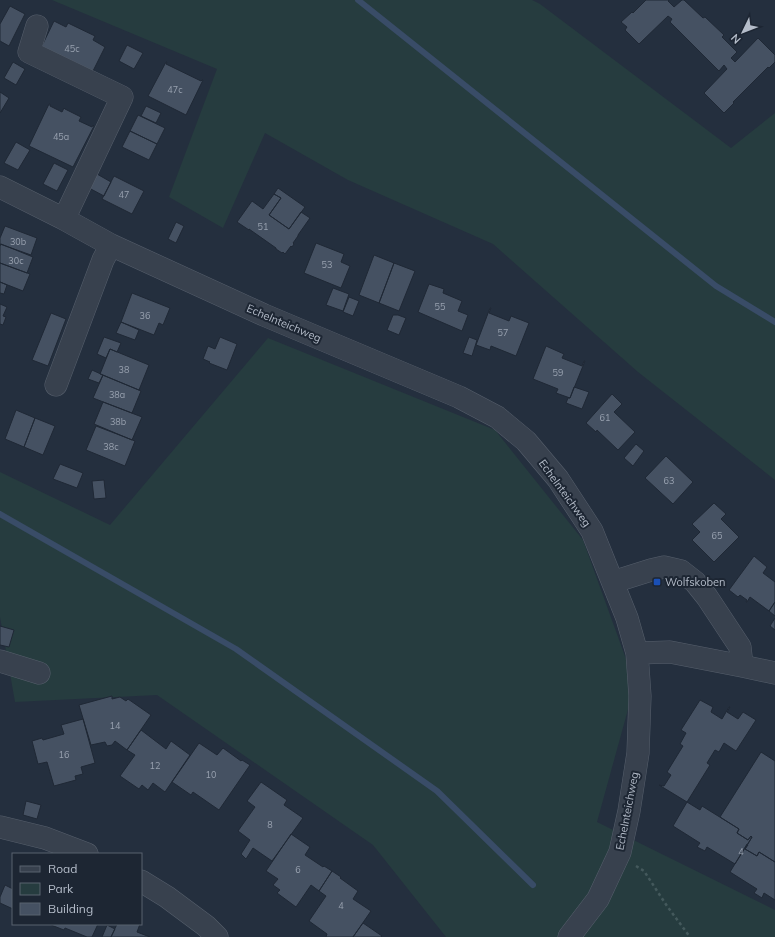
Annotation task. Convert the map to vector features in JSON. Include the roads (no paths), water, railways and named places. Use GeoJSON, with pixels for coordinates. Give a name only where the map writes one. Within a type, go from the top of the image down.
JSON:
{"type":"FeatureCollection","features":[{"type":"Feature","properties":{"kind":"street"},"geometry":{"type":"LineString","coordinates":[[37,26],[29,52],[122,97],[64,219]]}},
{"type":"Feature","properties":{"kind":"street","name":"Echelnteichweg"},"geometry":{"type":"LineString","coordinates":[[1,189],[64,219],[111,245],[264,315],[459,397],[497,417],[526,441],[558,479],[592,531],[627,618],[637,653],[640,696],[638,753],[629,811],[620,852],[598,899],[568,937]]}},
{"type":"Feature","properties":{"kind":"street"},"geometry":{"type":"LineString","coordinates":[[56,385],[103,260],[111,245]]}},
{"type":"Feature","properties":{"kind":"street"},"geometry":{"type":"LineString","coordinates":[[613,582],[664,567],[681,571],[694,582],[707,597],[740,647],[742,666]]}},
{"type":"Feature","properties":{"kind":"street"},"geometry":{"type":"LineString","coordinates":[[637,653],[670,652],[775,674]]}},
{"type":"Feature","properties":{"kind":"street"},"geometry":{"type":"LineString","coordinates":[[0,660],[39,673]]}},
{"type":"Feature","properties":{"kind":"street"},"geometry":{"type":"LineString","coordinates":[[0,827],[45,838],[84,853]]}},
{"type":"Feature","properties":{"kind":"street"},"geometry":{"type":"LineString","coordinates":[[142,882],[168,897],[206,926],[217,937]]}},
{"type":"Feature","properties":{"kind":"waterway"},"geometry":{"type":"LineString","coordinates":[[358,0],[716,286],[775,322]]}},
{"type":"Feature","properties":{"kind":"waterway"},"geometry":{"type":"LineString","coordinates":[[0,514],[236,649],[437,791],[533,885]]}},
{"type":"Feature","properties":{"kind":"place","name":"Wolfskoben"},"geometry":{"type":"Point","coordinates":[657,582]}}]}
